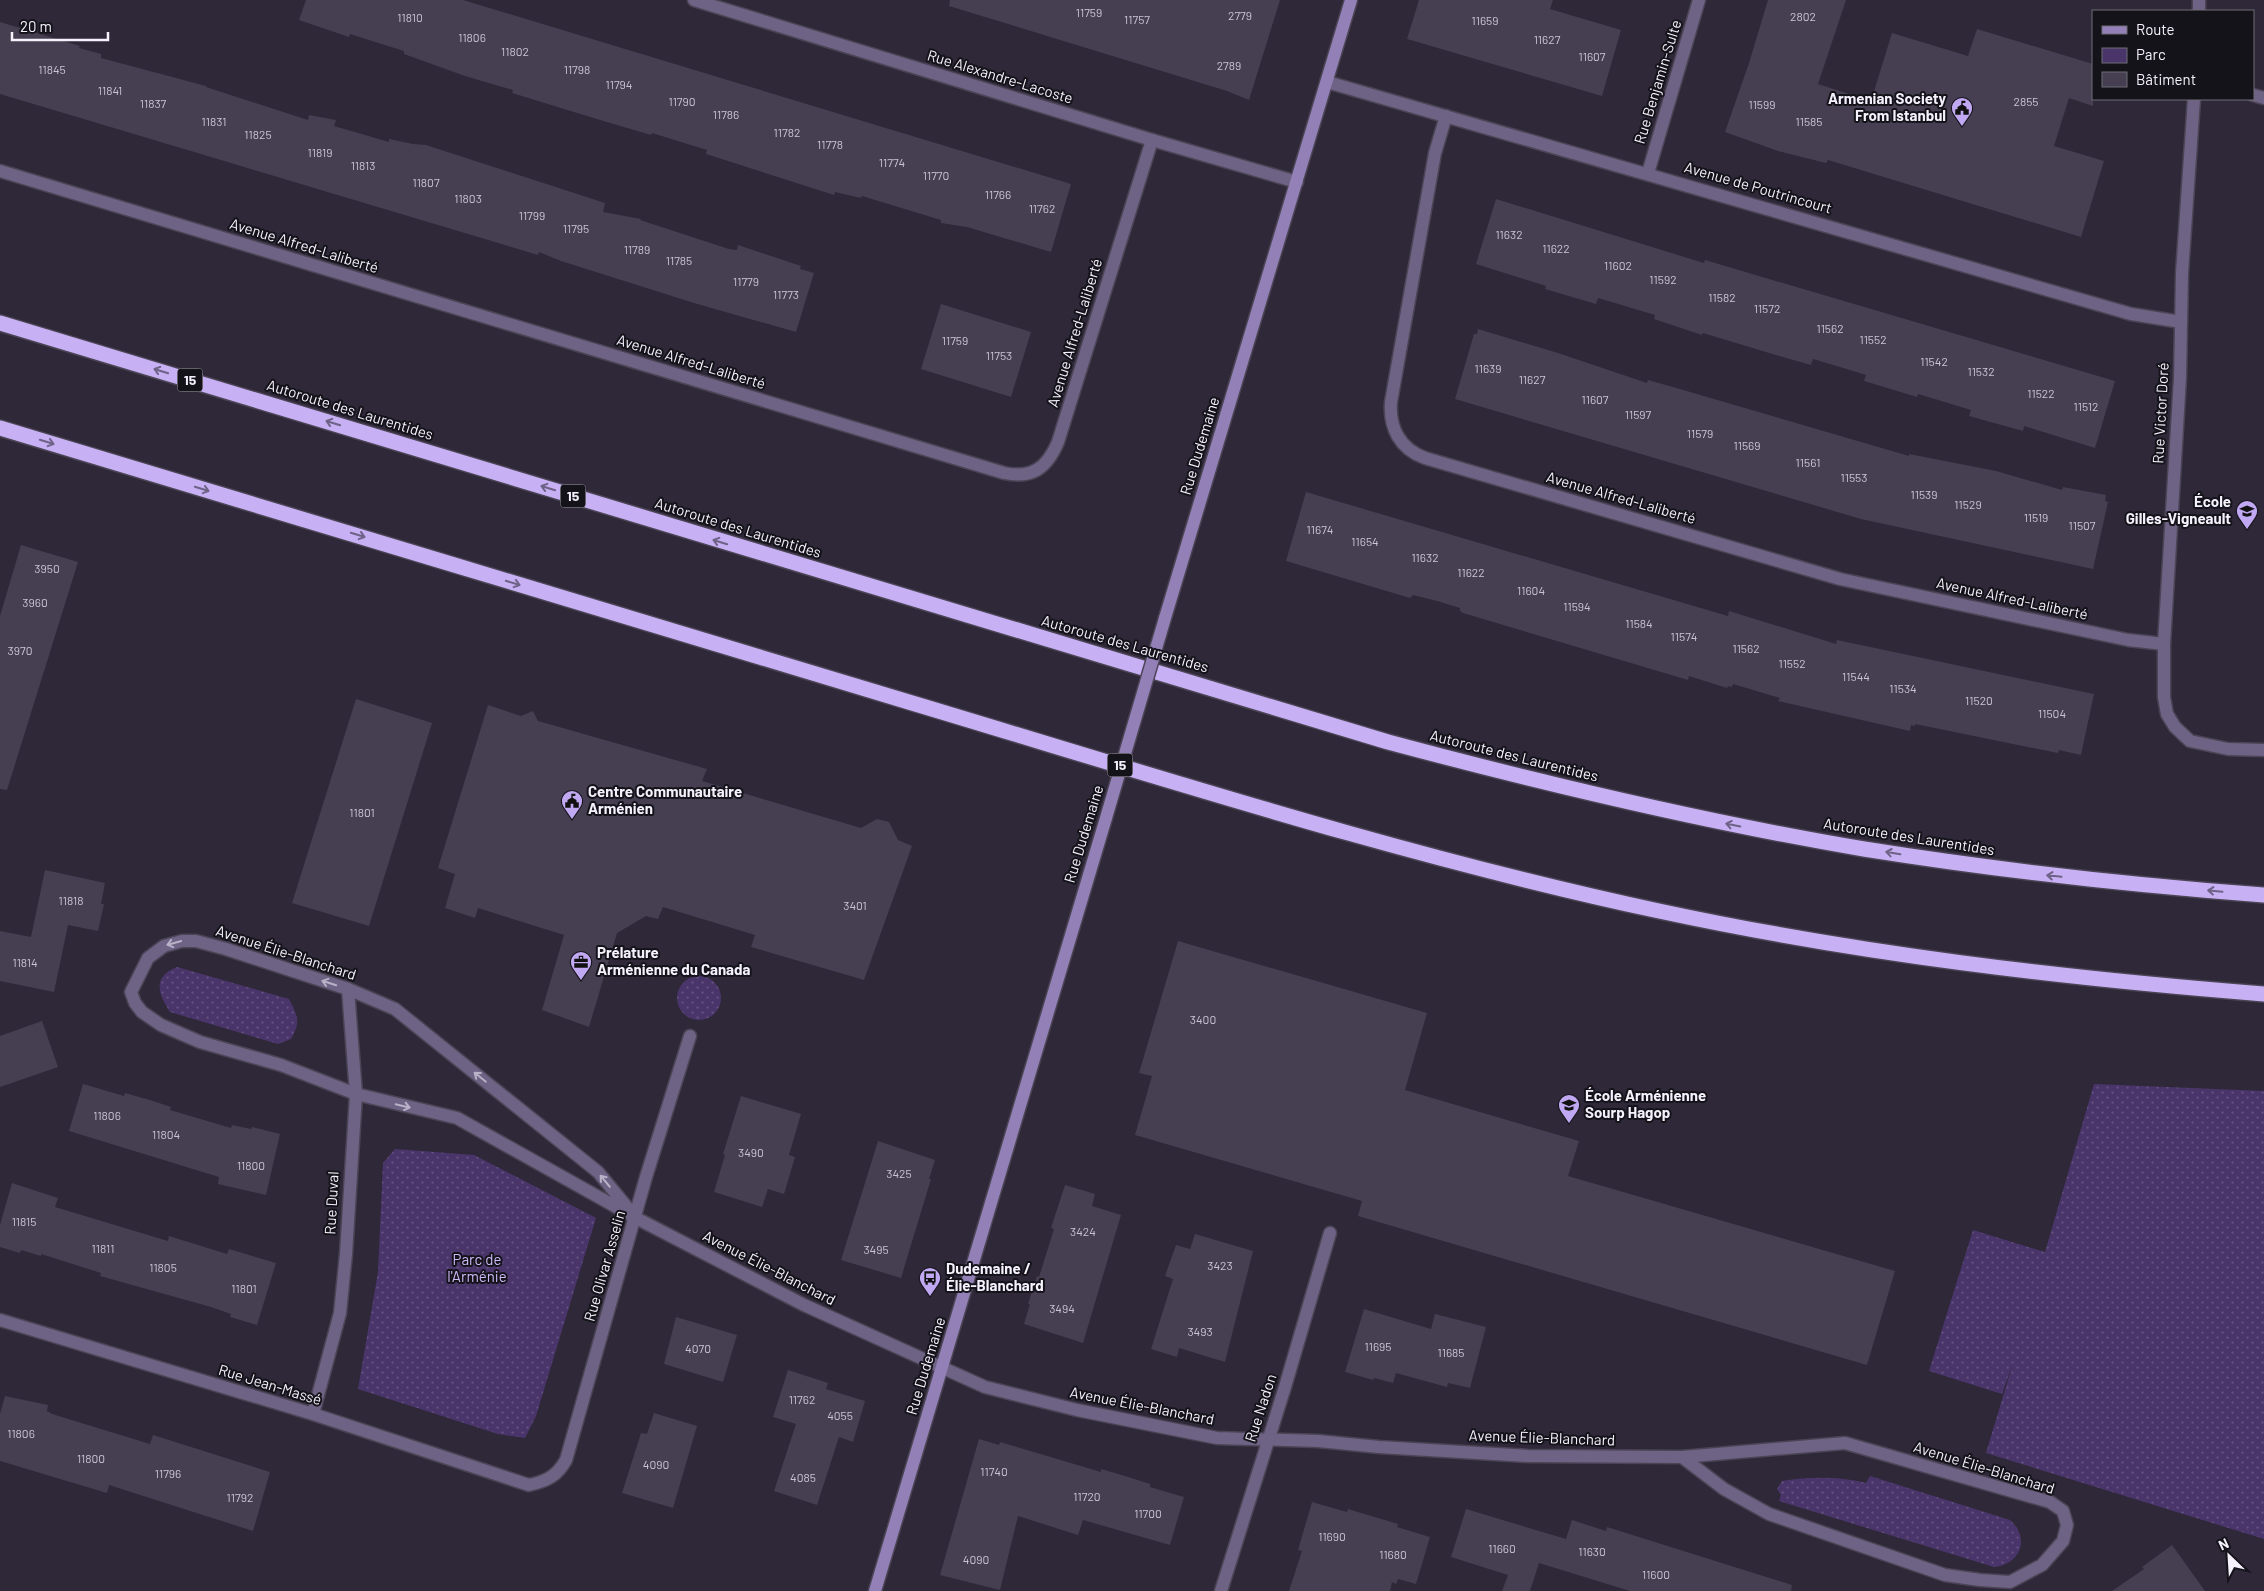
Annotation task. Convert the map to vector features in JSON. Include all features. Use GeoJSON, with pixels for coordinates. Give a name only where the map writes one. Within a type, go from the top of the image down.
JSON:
{"type":"FeatureCollection","features":[{"type":"Feature","properties":{"kind":"highway","name":"Autoroute des Laurentides"},"geometry":{"type":"LineString","coordinates":[[0,323],[1388,742],[1526,779],[1693,817],[1873,850],[2035,874],[2264,895]]}},
{"type":"Feature","properties":{"kind":"highway","name":"15"},"geometry":{"type":"LineString","coordinates":[[0,428],[1284,815],[1518,879],[1726,925],[1894,954],[2111,982],[2264,994]]}},
{"type":"Feature","properties":{"kind":"street","name":"Rue Alexandre-Lacoste"},"geometry":{"type":"LineString","coordinates":[[694,0],[1152,140],[1297,182]]}},
{"type":"Feature","properties":{"kind":"street","name":"Rue Dudemaine"},"geometry":{"type":"LineString","coordinates":[[875,1591],[1351,0]]}},
{"type":"Feature","properties":{"kind":"street","name":"Rue Benjamin-Sulte"},"geometry":{"type":"LineString","coordinates":[[1648,173],[1699,0]]}},
{"type":"Feature","properties":{"kind":"street","name":"Avenue de Poutrincourt"},"geometry":{"type":"LineString","coordinates":[[1327,82],[2132,314],[2181,322]]}},
{"type":"Feature","properties":{"kind":"street","name":"Rue Victor Doré"},"geometry":{"type":"LineString","coordinates":[[2194,100],[2182,272],[2176,444],[2164,644],[2164,697],[2167,714],[2175,727],[2183,736],[2198,744],[2228,749],[2264,750]]}},
{"type":"Feature","properties":{"kind":"street","name":"Avenue Alfred-Laliberté"},"geometry":{"type":"LineString","coordinates":[[1446,116],[1435,153],[1391,402],[1393,428],[1403,444],[1410,450],[1417,455],[1435,461],[1840,579],[2128,640],[2164,644]]}},
{"type":"Feature","properties":{"kind":"street","name":"Avenue Alfred-Laliberté"},"geometry":{"type":"LineString","coordinates":[[0,171],[1004,473],[1020,475],[1029,474],[1045,464],[1054,453],[1152,140]]}},
{"type":"Feature","properties":{"kind":"street","name":"Avenue Élie-Blanchard"},"geometry":{"type":"LineString","coordinates":[[636,1218],[598,1172],[395,1009],[348,989],[196,941],[182,941],[164,946],[148,958],[131,992],[135,1003],[142,1012],[161,1025],[200,1042],[281,1065],[356,1094],[457,1118],[636,1218],[804,1305],[985,1387],[1077,1410],[1217,1438],[1318,1441],[1379,1447],[1528,1456],[1682,1457],[1845,1444],[2050,1502],[2063,1510],[2067,1525],[2063,1541],[2042,1564],[2010,1582],[1945,1575],[1769,1514],[1724,1489],[1682,1457]]}},
{"type":"Feature","properties":{"kind":"street","name":"Rue Duval"},"geometry":{"type":"LineString","coordinates":[[313,1414],[340,1313],[346,1254],[356,1094],[348,989]]}},
{"type":"Feature","properties":{"kind":"street","name":"Rue Olivar Asselin"},"geometry":{"type":"LineString","coordinates":[[529,1485],[554,1476],[566,1460],[636,1218],[646,1177],[690,1036]]}},
{"type":"Feature","properties":{"kind":"street","name":"Rue Nadon"},"geometry":{"type":"LineString","coordinates":[[1221,1591],[1330,1233]]}},
{"type":"Feature","properties":{"kind":"street","name":"Rue Jean-Massé"},"geometry":{"type":"LineString","coordinates":[[0,1320],[313,1414],[529,1485]]}},
{"type":"Feature","properties":{"kind":"green space"},"geometry":{"type":"Polygon","coordinates":[[[177,967],[289,999],[297,1019],[296,1028],[291,1039],[278,1044],[170,1012],[160,992],[160,986],[164,976],[177,967]]]}},
{"type":"Feature","properties":{"kind":"green space"},"geometry":{"type":"Polygon","coordinates":[[[699,976],[711,980],[717,986],[721,998],[717,1010],[711,1016],[699,1020],[687,1016],[681,1010],[677,998],[681,986],[687,980],[699,976]]]}},
{"type":"Feature","properties":{"kind":"green space"},"geometry":{"type":"Polygon","coordinates":[[[2094,1084],[2264,1091],[2264,1539],[1986,1453],[2013,1363],[2002,1394],[1929,1371],[1973,1230],[2045,1252],[2094,1084]]]}},
{"type":"Feature","properties":{"kind":"green space","name":"Parc de l'Arménie"},"geometry":{"type":"Polygon","coordinates":[[[395,1149],[474,1155],[596,1218],[536,1416],[525,1438],[498,1434],[358,1389],[378,1272],[383,1163],[395,1149]]]}},
{"type":"Feature","properties":{"kind":"green space"},"geometry":{"type":"Polygon","coordinates":[[[1870,1476],[2010,1520],[2020,1535],[2020,1550],[2010,1561],[1994,1567],[1779,1501],[1781,1495],[1777,1489],[1782,1481],[1824,1478],[1866,1483],[1870,1476]]]}},
{"type":"Feature","properties":{"kind":"building"},"geometry":{"type":"Polygon","coordinates":[[[306,0],[463,0],[1071,184],[1051,252],[967,227],[941,223],[941,220],[862,196],[861,198],[835,192],[834,195],[706,154],[707,150],[512,93],[513,90],[465,76],[404,54],[404,51],[350,34],[349,37],[299,20],[306,0]]]}},
{"type":"Feature","properties":{"kind":"building"},"geometry":{"type":"Polygon","coordinates":[[[950,0],[1280,0],[1249,100],[1227,91],[949,6],[950,0]]]}},
{"type":"Feature","properties":{"kind":"building"},"geometry":{"type":"Polygon","coordinates":[[[1419,0],[1553,0],[1550,9],[1621,30],[1602,96],[1407,39],[1419,0]]]}},
{"type":"Feature","properties":{"kind":"building","name":"Armenian Society From Istanbul"},"geometry":{"type":"Polygon","coordinates":[[[1768,0],[1846,0],[1818,84],[1871,101],[1892,33],[1968,56],[1977,29],[2092,64],[2093,106],[2069,98],[2054,146],[2104,161],[2081,237],[1828,160],[1826,163],[1778,151],[1725,132],[1768,0]]]}},
{"type":"Feature","properties":{"kind":"building"},"geometry":{"type":"Polygon","coordinates":[[[0,22],[80,46],[79,48],[101,54],[101,58],[206,86],[308,120],[309,115],[336,120],[334,126],[389,142],[389,139],[426,145],[605,203],[603,212],[641,219],[729,249],[737,250],[738,245],[801,266],[800,269],[814,273],[796,332],[694,303],[561,261],[539,252],[538,255],[0,94],[0,22]]]}},
{"type":"Feature","properties":{"kind":"building"},"geometry":{"type":"Polygon","coordinates":[[[1496,199],[1704,263],[1705,260],[2115,381],[2095,448],[2024,426],[2023,431],[1969,416],[1971,410],[1918,394],[1917,397],[1864,381],[1866,375],[1813,359],[1811,365],[1703,333],[1702,335],[1654,319],[1655,315],[1598,298],[1596,304],[1545,289],[1546,286],[1476,264],[1496,199]]]}},
{"type":"Feature","properties":{"kind":"building"},"geometry":{"type":"Polygon","coordinates":[[[941,304],[1031,332],[1011,397],[921,369],[941,304]]]}},
{"type":"Feature","properties":{"kind":"building"},"geometry":{"type":"Polygon","coordinates":[[[1478,329],[1647,383],[1648,380],[1909,456],[1909,454],[1996,471],[2062,490],[2063,487],[2106,495],[2105,501],[2108,502],[2093,569],[1861,519],[1455,399],[1474,334],[1477,334],[1478,329]]]}},
{"type":"Feature","properties":{"kind":"building"},"geometry":{"type":"Polygon","coordinates":[[[1306,492],[1728,616],[1729,611],[1836,644],[1837,640],[2094,694],[2081,755],[2059,750],[2058,753],[1915,724],[1915,726],[1911,725],[1910,731],[1778,701],[1780,698],[1733,684],[1732,687],[1728,686],[1727,688],[1689,676],[1688,680],[1463,613],[1460,611],[1460,608],[1437,601],[1413,595],[1410,598],[1286,561],[1306,492]]]}},
{"type":"Feature","properties":{"kind":"building"},"geometry":{"type":"Polygon","coordinates":[[[21,545],[78,562],[7,790],[0,789],[0,616],[21,545]]]}},
{"type":"Feature","properties":{"kind":"building"},"geometry":{"type":"Polygon","coordinates":[[[356,699],[432,723],[369,926],[292,903],[356,699]]]}},
{"type":"Feature","properties":{"kind":"building"},"geometry":{"type":"Polygon","coordinates":[[[488,705],[521,716],[533,711],[538,721],[707,769],[702,781],[861,828],[877,819],[889,822],[898,840],[912,846],[864,980],[751,947],[755,935],[663,907],[658,919],[646,916],[617,933],[589,1027],[542,1010],[564,935],[478,908],[475,918],[445,908],[455,874],[438,868],[488,705]]]}},
{"type":"Feature","properties":{"kind":"building"},"geometry":{"type":"Polygon","coordinates":[[[45,870],[105,883],[101,904],[104,904],[98,931],[68,925],[54,992],[0,981],[0,931],[31,937],[45,870]]]}},
{"type":"Feature","properties":{"kind":"building"},"geometry":{"type":"Polygon","coordinates":[[[1178,941],[1427,1013],[1405,1090],[1579,1141],[1568,1176],[1895,1271],[1867,1365],[1358,1216],[1362,1201],[1135,1135],[1152,1076],[1139,1073],[1178,941]]]}},
{"type":"Feature","properties":{"kind":"building"},"geometry":{"type":"Polygon","coordinates":[[[42,1021],[58,1067],[0,1087],[0,1036],[42,1021]]]}},
{"type":"Feature","properties":{"kind":"building"},"geometry":{"type":"Polygon","coordinates":[[[83,1084],[124,1096],[125,1093],[150,1100],[171,1107],[170,1110],[231,1128],[232,1125],[251,1129],[252,1127],[280,1134],[266,1195],[218,1184],[219,1177],[69,1131],[83,1084]]]}},
{"type":"Feature","properties":{"kind":"building"},"geometry":{"type":"Polygon","coordinates":[[[741,1096],[801,1114],[789,1155],[795,1157],[784,1194],[768,1189],[762,1207],[714,1192],[725,1155],[723,1154],[741,1096]]]}},
{"type":"Feature","properties":{"kind":"building"},"geometry":{"type":"Polygon","coordinates":[[[878,1141],[935,1160],[901,1278],[841,1260],[878,1141]]]}},
{"type":"Feature","properties":{"kind":"building"},"geometry":{"type":"Polygon","coordinates":[[[12,1183],[58,1198],[55,1207],[168,1241],[169,1236],[227,1254],[229,1249],[276,1263],[257,1325],[230,1317],[231,1314],[211,1307],[100,1276],[101,1273],[41,1254],[41,1256],[21,1250],[20,1253],[0,1247],[0,1225],[12,1183]]]}},
{"type":"Feature","properties":{"kind":"building"},"geometry":{"type":"Polygon","coordinates":[[[1065,1185],[1095,1194],[1092,1206],[1121,1215],[1083,1343],[1024,1324],[1030,1304],[1028,1304],[1037,1276],[1039,1277],[1054,1229],[1051,1228],[1065,1185]]]}},
{"type":"Feature","properties":{"kind":"building"},"geometry":{"type":"Polygon","coordinates":[[[1195,1234],[1253,1251],[1225,1362],[1179,1348],[1177,1357],[1151,1349],[1173,1279],[1165,1276],[1176,1245],[1190,1249],[1195,1234]]]}},
{"type":"Feature","properties":{"kind":"building"},"geometry":{"type":"Polygon","coordinates":[[[1364,1309],[1431,1329],[1435,1314],[1486,1327],[1470,1388],[1448,1383],[1447,1387],[1396,1373],[1393,1383],[1374,1378],[1373,1380],[1345,1372],[1364,1309]]]}},
{"type":"Feature","properties":{"kind":"building"},"geometry":{"type":"Polygon","coordinates":[[[676,1317],[737,1335],[723,1382],[664,1364],[676,1317]]]}},
{"type":"Feature","properties":{"kind":"building"},"geometry":{"type":"Polygon","coordinates":[[[788,1370],[828,1383],[826,1389],[865,1401],[853,1442],[839,1437],[817,1505],[774,1491],[796,1424],[773,1417],[788,1370]]]}},
{"type":"Feature","properties":{"kind":"building"},"geometry":{"type":"Polygon","coordinates":[[[5,1396],[48,1405],[47,1411],[52,1414],[150,1444],[153,1435],[270,1472],[253,1531],[109,1485],[107,1493],[0,1461],[0,1414],[5,1396]]]}},
{"type":"Feature","properties":{"kind":"building"},"geometry":{"type":"Polygon","coordinates":[[[654,1413],[697,1426],[673,1508],[622,1493],[641,1433],[647,1434],[654,1413]]]}},
{"type":"Feature","properties":{"kind":"building"},"geometry":{"type":"Polygon","coordinates":[[[979,1439],[999,1445],[1000,1442],[1101,1472],[1101,1469],[1184,1497],[1170,1545],[1083,1520],[1078,1535],[1018,1516],[1000,1590],[940,1575],[979,1439]]]}},
{"type":"Feature","properties":{"kind":"building"},"geometry":{"type":"Polygon","coordinates":[[[1312,1502],[1347,1512],[1348,1509],[1398,1524],[1397,1527],[1430,1537],[1416,1584],[1398,1579],[1396,1584],[1392,1582],[1390,1591],[1289,1591],[1302,1551],[1298,1550],[1312,1502]]]}},
{"type":"Feature","properties":{"kind":"building"},"geometry":{"type":"Polygon","coordinates":[[[1466,1509],[1566,1539],[1572,1520],[1606,1531],[1607,1527],[1792,1585],[1791,1591],[1630,1591],[1539,1563],[1530,1591],[1502,1591],[1508,1575],[1451,1557],[1466,1509]]]}},
{"type":"Feature","properties":{"kind":"building"},"geometry":{"type":"Polygon","coordinates":[[[2172,1545],[2205,1591],[2112,1591],[2144,1569],[2142,1567],[2172,1545]]]}},
{"type":"Feature","properties":{"kind":"place","name":"Armenian Society From Istanbul"},"geometry":{"type":"Point","coordinates":[1962,127]}},
{"type":"Feature","properties":{"kind":"place","name":"École Gilles-Vigneault"},"geometry":{"type":"Point","coordinates":[2247,530]}},
{"type":"Feature","properties":{"kind":"place","name":"Centre Communautaire Arménien"},"geometry":{"type":"Point","coordinates":[572,820]}},
{"type":"Feature","properties":{"kind":"place","name":"Prélature Arménienne du Canada"},"geometry":{"type":"Point","coordinates":[581,981]}},
{"type":"Feature","properties":{"kind":"place","name":"École Arménienne Sourp Hagop"},"geometry":{"type":"Point","coordinates":[1569,1124]}},
{"type":"Feature","properties":{"kind":"place","name":"Dudemaine / Élie-Blanchard"},"geometry":{"type":"Point","coordinates":[930,1297]}}]}
